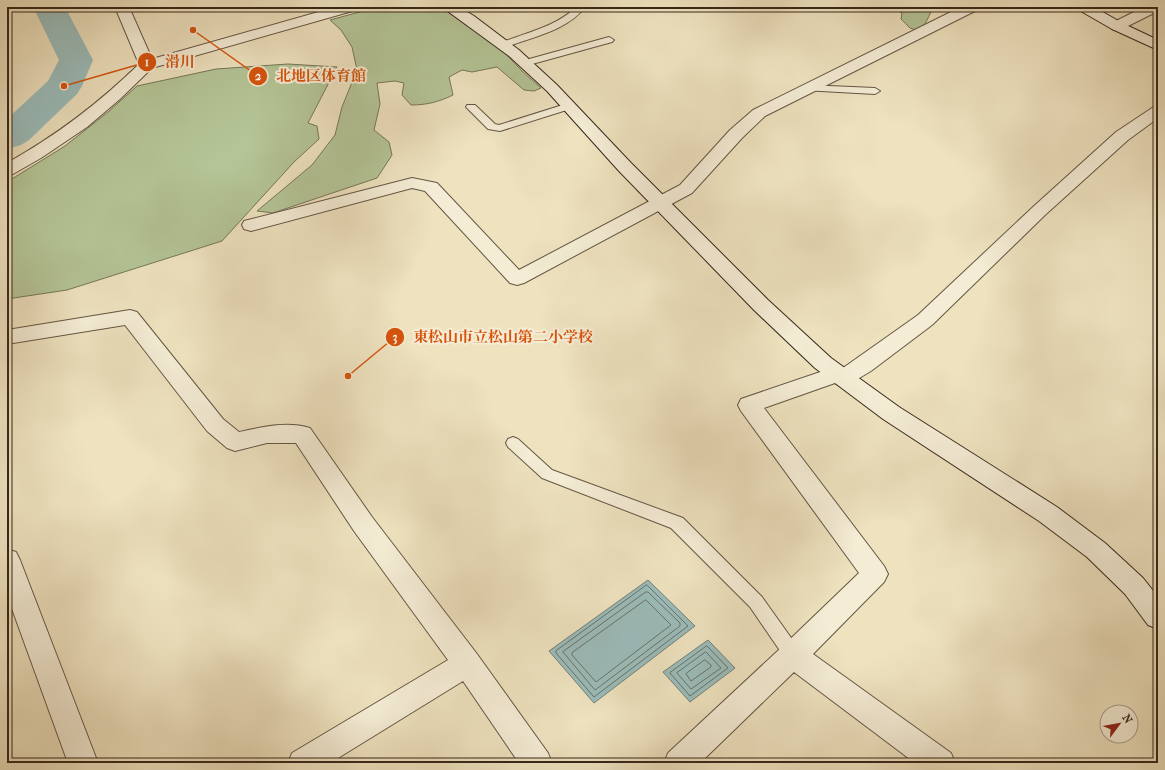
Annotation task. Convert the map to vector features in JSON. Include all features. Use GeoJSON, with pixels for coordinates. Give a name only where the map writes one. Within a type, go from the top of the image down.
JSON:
{"type":"FeatureCollection","features":[{"type":"Feature","properties":{"kind":"street"},"geometry":{"type":"LineString","coordinates":[[122,7],[148,64]]}},
{"type":"Feature","properties":{"kind":"street"},"geometry":{"type":"LineString","coordinates":[[7,170],[58,140],[81,124],[124,88],[148,64],[351,7]]}},
{"type":"Feature","properties":{"kind":"street"},"geometry":{"type":"LineString","coordinates":[[450,7],[469,19],[525,63],[569,106],[761,305],[802,344],[840,376],[891,413],[1048,514],[1096,550],[1134,586],[1158,617]]}},
{"type":"Feature","properties":{"kind":"street"},"geometry":{"type":"LineString","coordinates":[[251,225],[412,183],[418,184],[431,187],[517,279],[661,203],[686,188],[736,134],[759,113],[806,88],[972,7]]}},
{"type":"Feature","properties":{"kind":"street"},"geometry":{"type":"LineString","coordinates":[[1084,7],[1117,26],[1158,46]]}},
{"type":"Feature","properties":{"kind":"street"},"geometry":{"type":"LineString","coordinates":[[1117,26],[1155,7]]}},
{"type":"Feature","properties":{"kind":"street"},"geometry":{"type":"LineString","coordinates":[[680,763],[875,574],[749,405],[840,376],[863,366],[926,320],[1056,196],[1122,136],[1158,111]]}},
{"type":"Feature","properties":{"kind":"street"},"geometry":{"type":"LineString","coordinates":[[7,337],[130,317],[215,425],[235,442],[267,434],[302,434],[363,524],[467,663],[537,763]]}},
{"type":"Feature","properties":{"kind":"street"},"geometry":{"type":"LineString","coordinates":[[7,560],[83,763]]}},
{"type":"Feature","properties":{"kind":"street"},"geometry":{"type":"LineString","coordinates":[[793,655],[940,763]]}},
{"type":"Feature","properties":{"kind":"street"},"geometry":{"type":"LineString","coordinates":[[303,763],[467,663]]}},
{"type":"Feature","properties":{"kind":"lane"},"geometry":{"type":"LineString","coordinates":[[503,45],[554,26],[571,17],[581,7]]}},
{"type":"Feature","properties":{"kind":"lane"},"geometry":{"type":"LineString","coordinates":[[525,63],[609,40]]}},
{"type":"Feature","properties":{"kind":"lane"},"geometry":{"type":"LineString","coordinates":[[806,88],[875,91]]}},
{"type":"Feature","properties":{"kind":"lane"},"geometry":{"type":"LineString","coordinates":[[471,107],[492,127],[500,128],[569,106]]}},
{"type":"Feature","properties":{"kind":"lane"},"geometry":{"type":"LineString","coordinates":[[513,443],[547,474],[677,523],[756,602],[793,655]]}},
{"type":"Feature","properties":{"kind":"green space"},"geometry":{"type":"Polygon","coordinates":[[[378,7],[438,7],[448,12],[503,51],[541,88],[534,91],[524,90],[497,67],[472,72],[462,70],[449,77],[453,95],[432,103],[411,105],[402,95],[404,83],[395,81],[377,83],[380,104],[374,130],[389,142],[392,155],[377,178],[273,213],[257,211],[312,165],[335,135],[342,107],[357,70],[352,47],[341,30],[330,20],[378,7]]]}},
{"type":"Feature","properties":{"kind":"green space"},"geometry":{"type":"Polygon","coordinates":[[[890,7],[925,7],[931,12],[925,24],[916,30],[910,28],[901,19],[902,13],[890,7]]]}},
{"type":"Feature","properties":{"kind":"green space"},"geometry":{"type":"Polygon","coordinates":[[[288,64],[337,67],[308,123],[317,126],[319,139],[294,162],[222,241],[67,290],[7,299],[7,182],[65,146],[108,112],[137,86],[216,69],[288,64]]]}},
{"type":"Feature","properties":{"kind":"water"},"geometry":{"type":"Polygon","coordinates":[[[648,580],[695,626],[594,703],[549,651],[648,580]]]}},
{"type":"Feature","properties":{"kind":"water"},"geometry":{"type":"Polygon","coordinates":[[[708,640],[735,668],[690,702],[663,672],[708,640]]]}},
{"type":"Feature","properties":{"kind":"waterway"},"geometry":{"type":"LineString","coordinates":[[7,137],[15,132],[64,86],[76,60],[49,7]]}},
{"type":"Feature","properties":{"kind":"place","name":"北地区体育館"},"geometry":{"type":"Point","coordinates":[193,30]}},
{"type":"Feature","properties":{"kind":"place","name":"滑川"},"geometry":{"type":"Point","coordinates":[64,86]}},
{"type":"Feature","properties":{"kind":"place","name":"東松山市立松山第二小学校"},"geometry":{"type":"Point","coordinates":[348,376]}}]}
